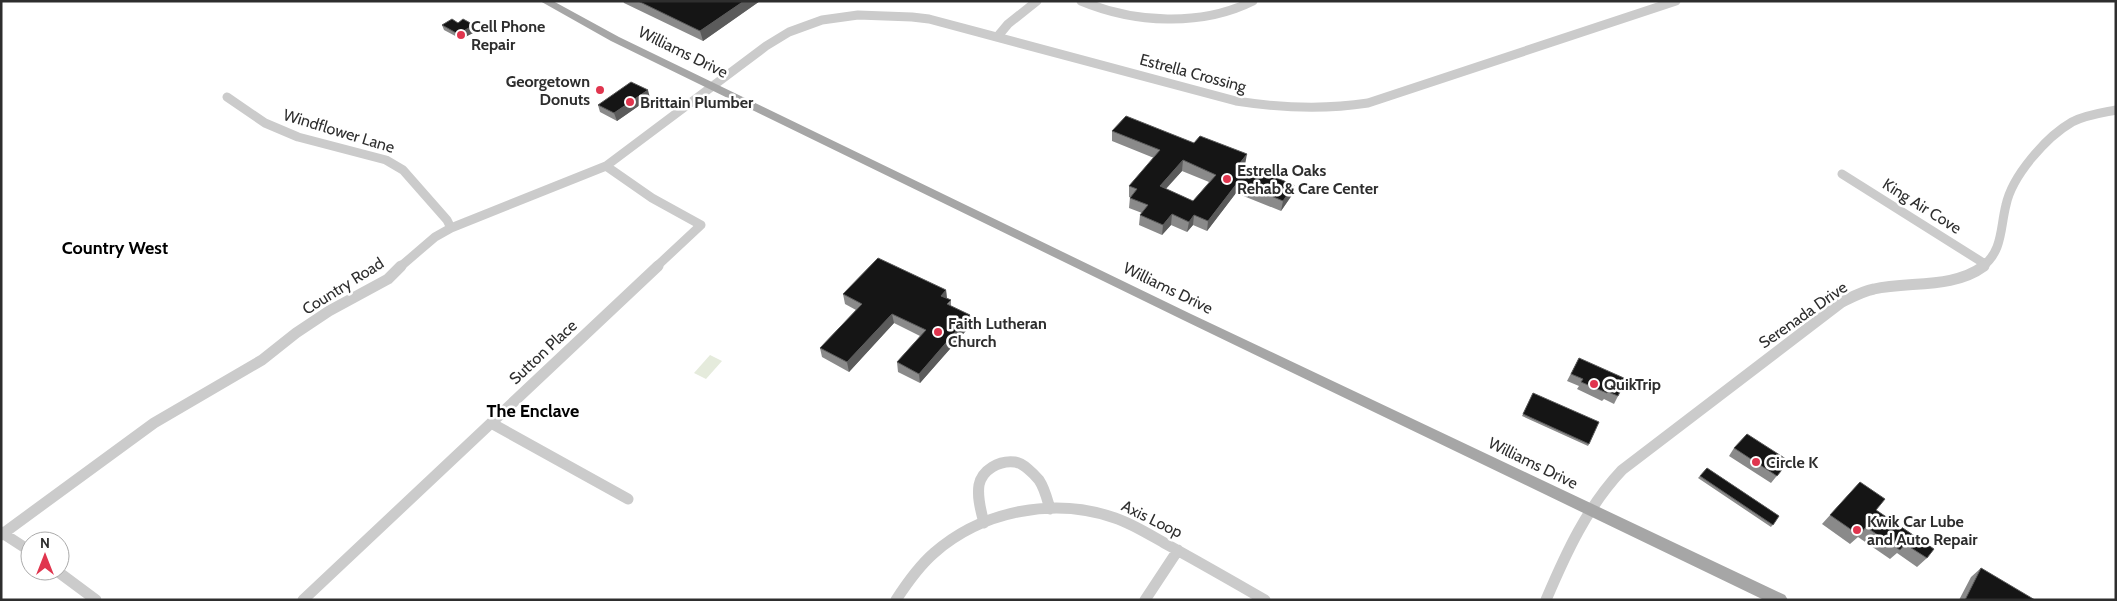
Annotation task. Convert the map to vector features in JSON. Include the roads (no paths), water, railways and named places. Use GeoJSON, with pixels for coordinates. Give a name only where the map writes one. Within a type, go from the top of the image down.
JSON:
{"type":"FeatureCollection","features":[{"type":"Feature","properties":{"kind":"main road","name":"Williams Drive"},"geometry":{"type":"LineString","coordinates":[[545,1],[615,39],[1180,314],[1704,562],[1780,600]]}},
{"type":"Feature","properties":{"kind":"street"},"geometry":{"type":"LineString","coordinates":[[998,36],[1008,24],[1037,1]]}},
{"type":"Feature","properties":{"kind":"street"},"geometry":{"type":"LineString","coordinates":[[1081,1],[1104,10],[1136,15],[1191,18],[1219,15],[1254,1]]}},
{"type":"Feature","properties":{"kind":"street","name":"Estrella Crossing"},"geometry":{"type":"LineString","coordinates":[[714,87],[766,46],[790,32],[818,22],[838,18],[872,14],[903,15],[929,18],[1236,101],[1279,108],[1310,110],[1340,108],[1368,103],[1676,1]]}},
{"type":"Feature","properties":{"kind":"street","name":"Country Road"},"geometry":{"type":"LineString","coordinates":[[2,533],[154,423],[262,360],[296,333],[329,311],[388,279],[417,251],[435,237],[451,228],[606,166],[714,87]]}},
{"type":"Feature","properties":{"kind":"street","name":"Windflower Lane"},"geometry":{"type":"LineString","coordinates":[[227,97],[265,122],[298,137],[395,164],[403,170],[447,220],[451,228]]}},
{"type":"Feature","properties":{"kind":"street","name":"Serenada Drive"},"geometry":{"type":"LineString","coordinates":[[1546,600],[1601,492],[1622,470],[1842,302],[1857,294],[1874,289],[1955,279],[1976,271],[1991,260],[1998,245],[2006,200],[2012,185],[2026,166],[2061,129],[2070,123],[2088,116],[2116,110]]}},
{"type":"Feature","properties":{"kind":"street","name":"Sutton Place"},"geometry":{"type":"LineString","coordinates":[[303,600],[701,225],[667,207],[618,176],[606,166]]}},
{"type":"Feature","properties":{"kind":"street","name":"King Air Cove"},"geometry":{"type":"LineString","coordinates":[[1842,174],[1985,264]]}},
{"type":"Feature","properties":{"kind":"street"},"geometry":{"type":"LineString","coordinates":[[491,423],[628,500]]}},
{"type":"Feature","properties":{"kind":"street"},"geometry":{"type":"LineString","coordinates":[[984,522],[977,492],[982,476],[996,465],[1015,462],[1033,473],[1044,487],[1050,509]]}},
{"type":"Feature","properties":{"kind":"street","name":"Axis Loop"},"geometry":{"type":"LineString","coordinates":[[896,600],[919,568],[941,547],[968,530],[984,522],[1018,512],[1050,509],[1083,510],[1114,518],[1178,550],[1265,600]]}},
{"type":"Feature","properties":{"kind":"street"},"geometry":{"type":"LineString","coordinates":[[2,533],[20,545]]}},
{"type":"Feature","properties":{"kind":"street"},"geometry":{"type":"LineString","coordinates":[[1145,600],[1178,550]]}},
{"type":"Feature","properties":{"kind":"street"},"geometry":{"type":"LineString","coordinates":[[70,581],[96,600]]}},
{"type":"Feature","properties":{"kind":"place","name":"Cell Phone Repair"},"geometry":{"type":"Point","coordinates":[461,35]}},
{"type":"Feature","properties":{"kind":"place","name":"Georgetown Donuts"},"geometry":{"type":"Point","coordinates":[600,90]}},
{"type":"Feature","properties":{"kind":"place","name":"Brittain Plumber"},"geometry":{"type":"Point","coordinates":[630,102]}},
{"type":"Feature","properties":{"kind":"place","name":"Estrella Oaks Rehab & Care Center"},"geometry":{"type":"Point","coordinates":[1227,179]}},
{"type":"Feature","properties":{"kind":"place","name":"Faith Lutheran Church"},"geometry":{"type":"Point","coordinates":[938,332]}},
{"type":"Feature","properties":{"kind":"place","name":"QuikTrip"},"geometry":{"type":"Point","coordinates":[1594,384]}},
{"type":"Feature","properties":{"kind":"place","name":"Circle K"},"geometry":{"type":"Point","coordinates":[1756,462]}},
{"type":"Feature","properties":{"kind":"place","name":"Kwik Car Lube and Auto Repair"},"geometry":{"type":"Point","coordinates":[1857,530]}},
{"type":"Feature","properties":{"kind":"district","name":"Country West"},"geometry":{"type":"Point","coordinates":[115,248]}},
{"type":"Feature","properties":{"kind":"district","name":"The Enclave"},"geometry":{"type":"Point","coordinates":[533,411]}}]}
